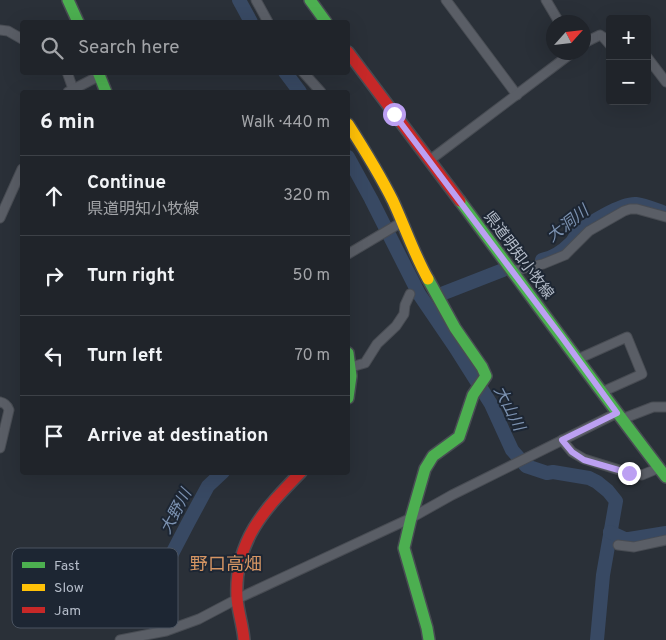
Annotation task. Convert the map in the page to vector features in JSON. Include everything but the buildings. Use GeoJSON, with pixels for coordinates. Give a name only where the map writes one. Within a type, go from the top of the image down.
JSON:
{"type":"FeatureCollection","features":[{"type":"Feature","properties":{"kind":"street"},"geometry":{"type":"LineString","coordinates":[[68,0],[77,20]]}},
{"type":"Feature","properties":{"kind":"street"},"geometry":{"type":"LineString","coordinates":[[256,0],[267,20]]}},
{"type":"Feature","properties":{"kind":"street"},"geometry":{"type":"LineString","coordinates":[[310,0],[325,20]]}},
{"type":"Feature","properties":{"kind":"street"},"geometry":{"type":"LineString","coordinates":[[446,0],[517,95]]}},
{"type":"Feature","properties":{"kind":"street"},"geometry":{"type":"LineString","coordinates":[[546,0],[555,15]]}},
{"type":"Feature","properties":{"kind":"street"},"geometry":{"type":"LineString","coordinates":[[0,30],[20,38]]}},
{"type":"Feature","properties":{"kind":"street"},"geometry":{"type":"LineString","coordinates":[[591,40],[600,35],[606,40]]}},
{"type":"Feature","properties":{"kind":"street","name":"県道明知小牧線"},"geometry":{"type":"LineString","coordinates":[[350,55],[663,472]]}},
{"type":"Feature","properties":{"kind":"street"},"geometry":{"type":"LineString","coordinates":[[430,160],[563,60]]}},
{"type":"Feature","properties":{"kind":"street"},"geometry":{"type":"LineString","coordinates":[[649,60],[666,82]]}},
{"type":"Feature","properties":{"kind":"street"},"geometry":{"type":"LineString","coordinates":[[68,75],[71,90]]}},
{"type":"Feature","properties":{"kind":"street"},"geometry":{"type":"LineString","coordinates":[[73,90],[96,75]]}},
{"type":"Feature","properties":{"kind":"street"},"geometry":{"type":"LineString","coordinates":[[98,75],[105,90]]}},
{"type":"Feature","properties":{"kind":"street"},"geometry":{"type":"LineString","coordinates":[[306,75],[318,90]]}},
{"type":"Feature","properties":{"kind":"street"},"geometry":{"type":"LineString","coordinates":[[350,127],[392,200],[400,223],[418,261],[455,328],[482,366],[486,376],[475,391],[459,437],[433,456],[425,469],[404,548],[429,640]]}},
{"type":"Feature","properties":{"kind":"street"},"geometry":{"type":"LineString","coordinates":[[0,218],[20,173]]}},
{"type":"Feature","properties":{"kind":"street"},"geometry":{"type":"LineString","coordinates":[[512,271],[543,264],[565,255],[589,231],[624,211],[637,209],[666,217]]}},
{"type":"Feature","properties":{"kind":"street"},"geometry":{"type":"LineString","coordinates":[[350,253],[400,223]]}},
{"type":"Feature","properties":{"kind":"street"},"geometry":{"type":"LineString","coordinates":[[352,367],[365,364],[377,344],[396,326],[404,314],[405,305],[410,294]]}},
{"type":"Feature","properties":{"kind":"street"},"geometry":{"type":"LineString","coordinates":[[578,359],[627,337],[642,374],[602,392]]}},
{"type":"Feature","properties":{"kind":"street"},"geometry":{"type":"LineString","coordinates":[[350,360],[352,367],[350,384]]}},
{"type":"Feature","properties":{"kind":"street"},"geometry":{"type":"LineString","coordinates":[[0,402],[7,406],[9,410],[0,448]]}},
{"type":"Feature","properties":{"kind":"street"},"geometry":{"type":"LineString","coordinates":[[178,627],[200,619],[237,599],[411,518],[452,494],[562,440],[620,416],[653,407],[666,406]]}},
{"type":"Feature","properties":{"kind":"street"},"geometry":{"type":"LineString","coordinates":[[562,440],[572,452],[584,460],[642,475],[663,472]]}},
{"type":"Feature","properties":{"kind":"street"},"geometry":{"type":"LineString","coordinates":[[244,640],[237,599],[237,578],[246,541],[262,514],[298,475]]}},
{"type":"Feature","properties":{"kind":"street"},"geometry":{"type":"LineString","coordinates":[[618,544],[634,547],[666,540]]}},
{"type":"Feature","properties":{"kind":"street"},"geometry":{"type":"LineString","coordinates":[[120,640],[174,628]]}},
{"type":"Feature","properties":{"kind":"waterway","name":"大山川"},"geometry":{"type":"LineString","coordinates":[[239,0],[250,20]]}},
{"type":"Feature","properties":{"kind":"waterway","name":"大山川"},"geometry":{"type":"LineString","coordinates":[[287,75],[298,90]]}},
{"type":"Feature","properties":{"kind":"waterway","name":"大山川"},"geometry":{"type":"LineString","coordinates":[[350,161],[419,294],[491,404],[512,450],[526,466],[547,473],[553,472],[589,478],[608,491],[616,501],[603,575],[597,640]]}},
{"type":"Feature","properties":{"kind":"waterway","name":"大洞川"},"geometry":{"type":"LineString","coordinates":[[542,260],[550,258],[561,251],[589,224],[622,207],[636,204],[665,213]]}},
{"type":"Feature","properties":{"kind":"waterway","name":"大洞川"},"geometry":{"type":"LineString","coordinates":[[444,293],[503,270]]}},
{"type":"Feature","properties":{"kind":"waterway","name":"大野川"},"geometry":{"type":"LineString","coordinates":[[175,548],[208,486],[220,475]]}},
{"type":"Feature","properties":{"kind":"waterway"},"geometry":{"type":"LineString","coordinates":[[610,532],[625,539],[666,533]]}},
{"type":"Feature","properties":{"kind":"traffic: fast"},"geometry":{"type":"LineString","coordinates":[[68,0],[77,20]]}},
{"type":"Feature","properties":{"kind":"traffic: fast"},"geometry":{"type":"LineString","coordinates":[[310,0],[325,20]]}},
{"type":"Feature","properties":{"kind":"traffic: fast"},"geometry":{"type":"LineString","coordinates":[[99,75],[105,90]]}},
{"type":"Feature","properties":{"kind":"traffic: fast"},"geometry":{"type":"LineString","coordinates":[[460,201],[666,477]]}},
{"type":"Feature","properties":{"kind":"traffic: fast"},"geometry":{"type":"LineString","coordinates":[[428,279],[455,328],[482,367],[486,376],[473,395],[459,437],[433,456],[425,469],[404,548],[429,640]]}},
{"type":"Feature","properties":{"kind":"traffic: fast"},"geometry":{"type":"LineString","coordinates":[[350,368],[350,383]]}},
{"type":"Feature","properties":{"kind":"traffic: slow"},"geometry":{"type":"LineString","coordinates":[[350,127],[388,191],[428,279]]}},
{"type":"Feature","properties":{"kind":"traffic: jam"},"geometry":{"type":"LineString","coordinates":[[350,55],[460,201]]}},
{"type":"Feature","properties":{"kind":"traffic: jam"},"geometry":{"type":"LineString","coordinates":[[244,640],[237,598],[237,578],[246,543],[264,514],[298,475]]}},
{"type":"Feature","properties":{"kind":"district","name":"野口高畑"},"geometry":{"type":"Point","coordinates":[226,564]}},
{"type":"Feature","properties":{"kind":"route"},"geometry":{"type":"LineString","coordinates":[[394,114],[617,413],[562,440],[572,452],[584,460],[629,473]]}}]}
